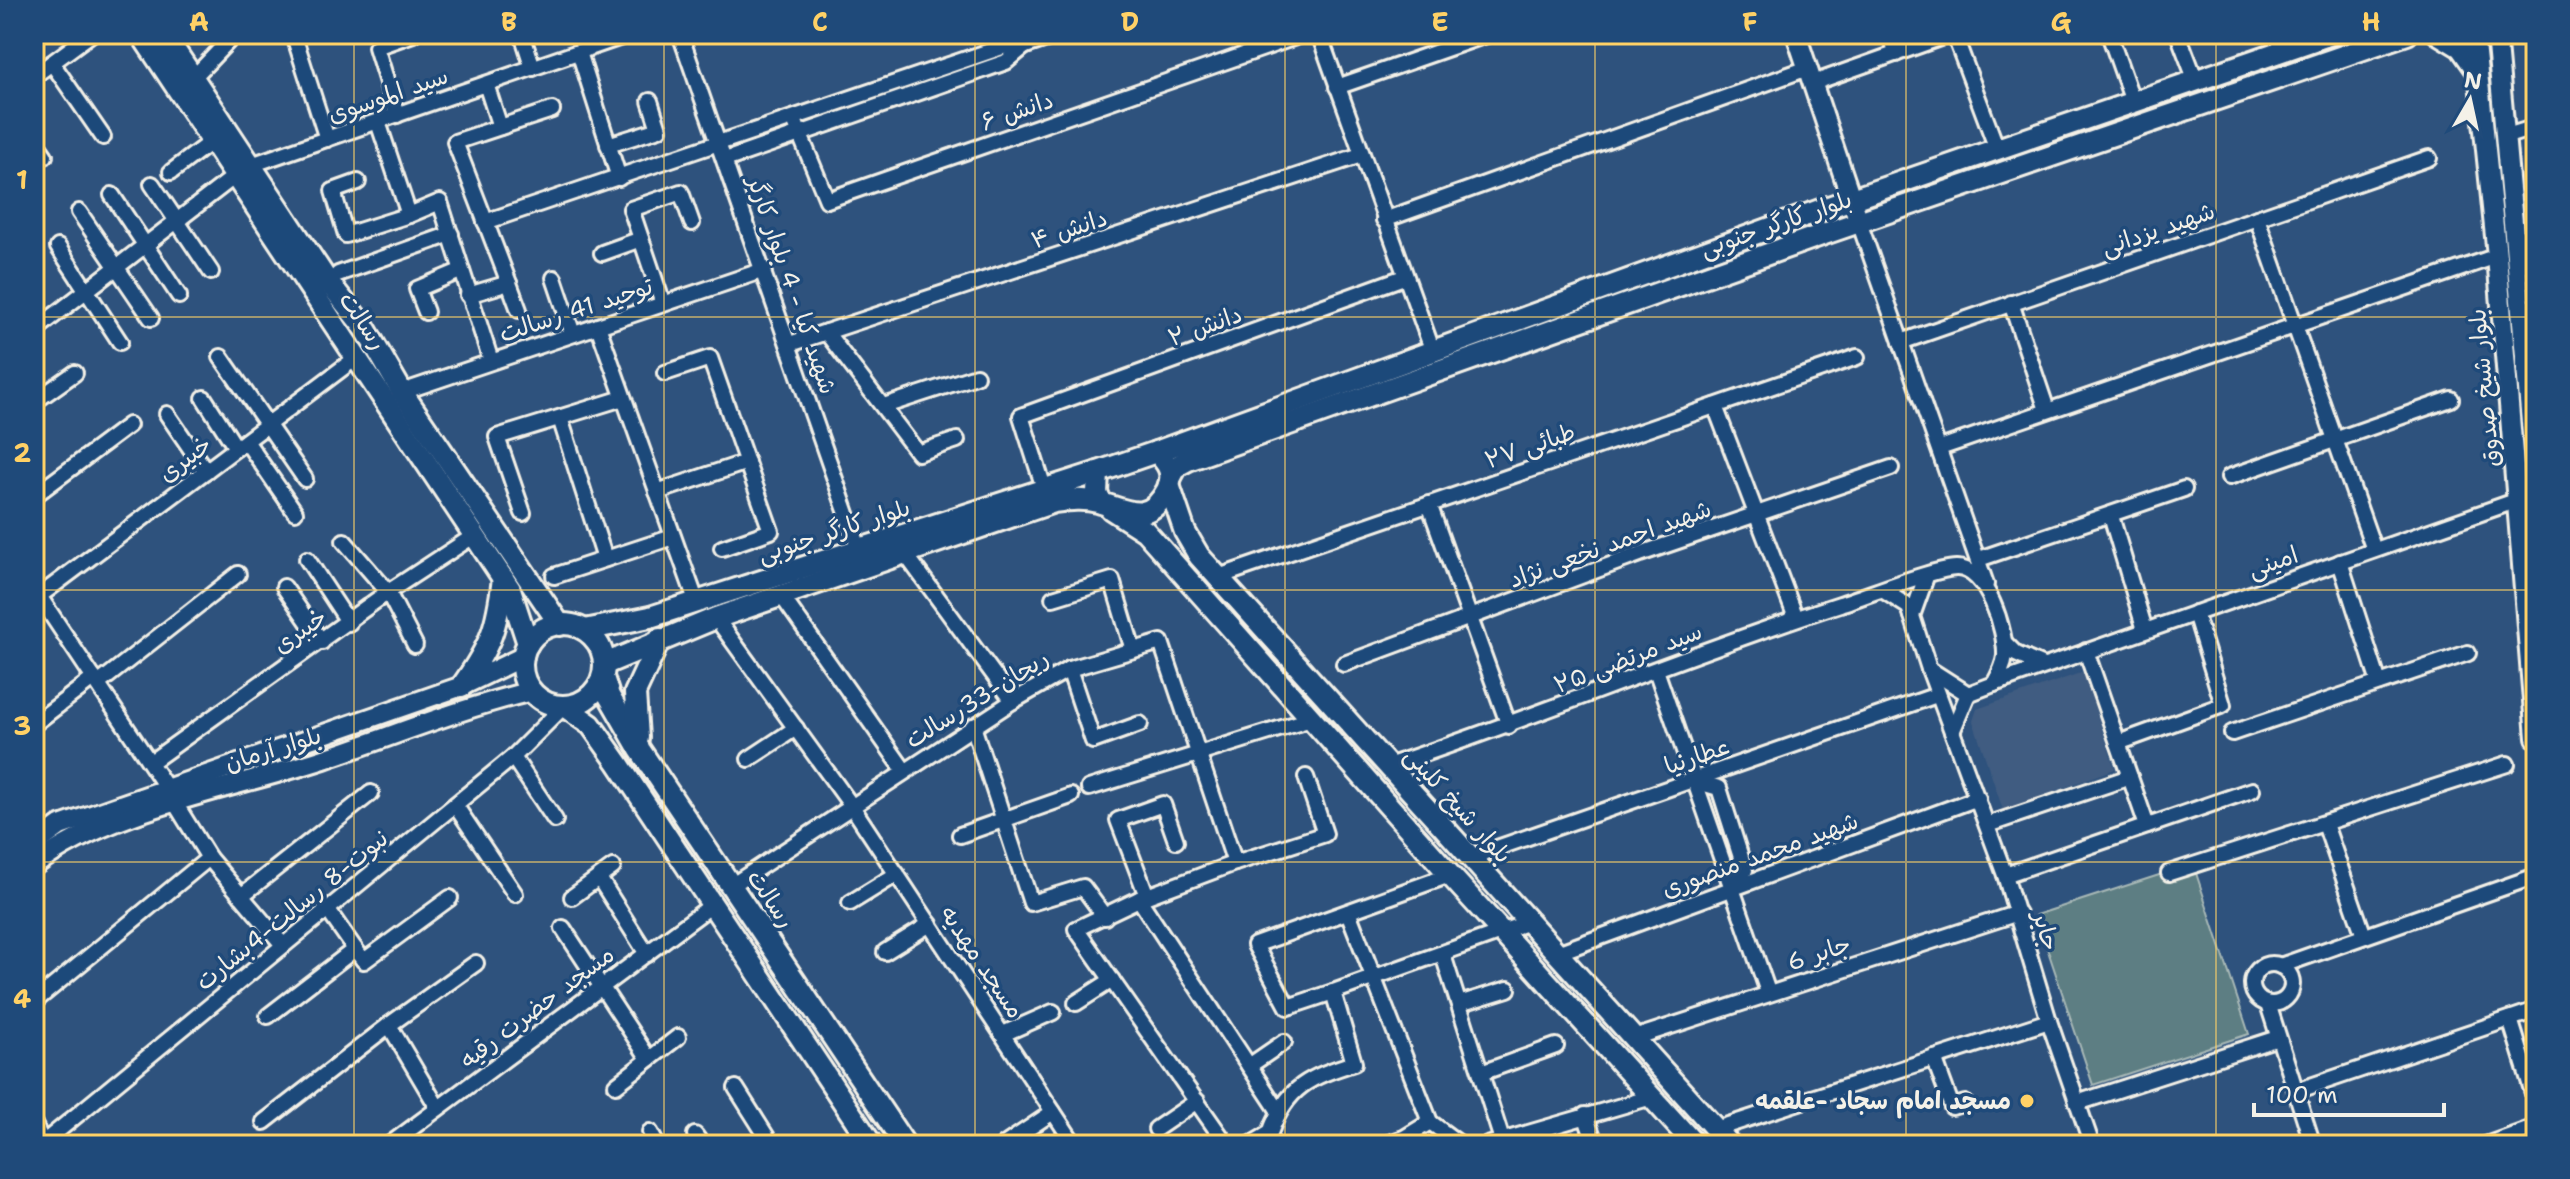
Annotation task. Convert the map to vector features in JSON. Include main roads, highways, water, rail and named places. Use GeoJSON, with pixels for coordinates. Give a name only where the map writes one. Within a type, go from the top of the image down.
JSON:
{"type":"FeatureCollection","features":[{"type":"Feature","properties":{"kind":"main road","name":"رسالت"},"geometry":{"type":"LineString","coordinates":[[141,34],[212,141],[243,171],[365,328],[402,392],[560,625]]}},
{"type":"Feature","properties":{"kind":"main road","name":"رسالت"},"geometry":{"type":"LineString","coordinates":[[164,34],[193,78],[243,171],[356,358],[503,578],[522,619],[526,650]]}},
{"type":"Feature","properties":{"kind":"main road","name":"بلوار کارگر جنوبی"},"geometry":{"type":"LineString","coordinates":[[1156,452],[1851,199],[2331,34]]}},
{"type":"Feature","properties":{"kind":"main road","name":"بلوار کارگر جنوبی"},"geometry":{"type":"LineString","coordinates":[[1170,481],[1177,466],[1188,460],[1859,222],[2407,34]]}},
{"type":"Feature","properties":{"kind":"main road"},"geometry":{"type":"LineString","coordinates":[[1106,506],[1122,513],[1145,510],[1164,496],[1170,481],[1156,452],[1098,472],[1097,493],[1106,506],[1145,531],[1695,1145]]}},
{"type":"Feature","properties":{"kind":"main road","name":"بلوار کارگر جنوبی"},"geometry":{"type":"LineString","coordinates":[[585,630],[650,617],[697,603],[1098,472]]}},
{"type":"Feature","properties":{"kind":"main road","name":"بلوار شیخ کلینی"},"geometry":{"type":"LineString","coordinates":[[1170,481],[1185,532],[1199,556],[1730,1145]]}},
{"type":"Feature","properties":{"kind":"main road","name":"بلوار کارگر جنوبی"},"geometry":{"type":"LineString","coordinates":[[604,671],[660,639],[1054,502],[1076,499],[1106,506]]}},
{"type":"Feature","properties":{"kind":"main road"},"geometry":{"type":"LineString","coordinates":[[1160,549],[1163,533],[1178,528],[1185,532]]}},
{"type":"Feature","properties":{"kind":"main road"},"geometry":{"type":"LineString","coordinates":[[462,686],[488,650],[495,629],[503,578]]}},
{"type":"Feature","properties":{"kind":"main road"},"geometry":{"type":"LineString","coordinates":[[560,625],[585,630],[595,639],[604,671],[588,698],[564,706],[552,705],[532,691],[525,680],[526,650],[536,635],[560,625]]}},
{"type":"Feature","properties":{"kind":"main road"},"geometry":{"type":"LineString","coordinates":[[640,750],[635,693],[660,639]]}},
{"type":"Feature","properties":{"kind":"main road","name":"رسالت"},"geometry":{"type":"LineString","coordinates":[[604,671],[619,713],[640,750],[905,1145]]}},
{"type":"Feature","properties":{"kind":"main road"},"geometry":{"type":"LineString","coordinates":[[564,706],[594,730],[872,1145]]}},
{"type":"Feature","properties":{"kind":"main road"},"geometry":{"type":"LineString","coordinates":[[594,730],[602,713],[619,713]]}},
{"type":"Feature","properties":{"kind":"place","name":"مسجد امام سجاد -علقمه"},"geometry":{"type":"Point","coordinates":[2027,1101]}}]}
